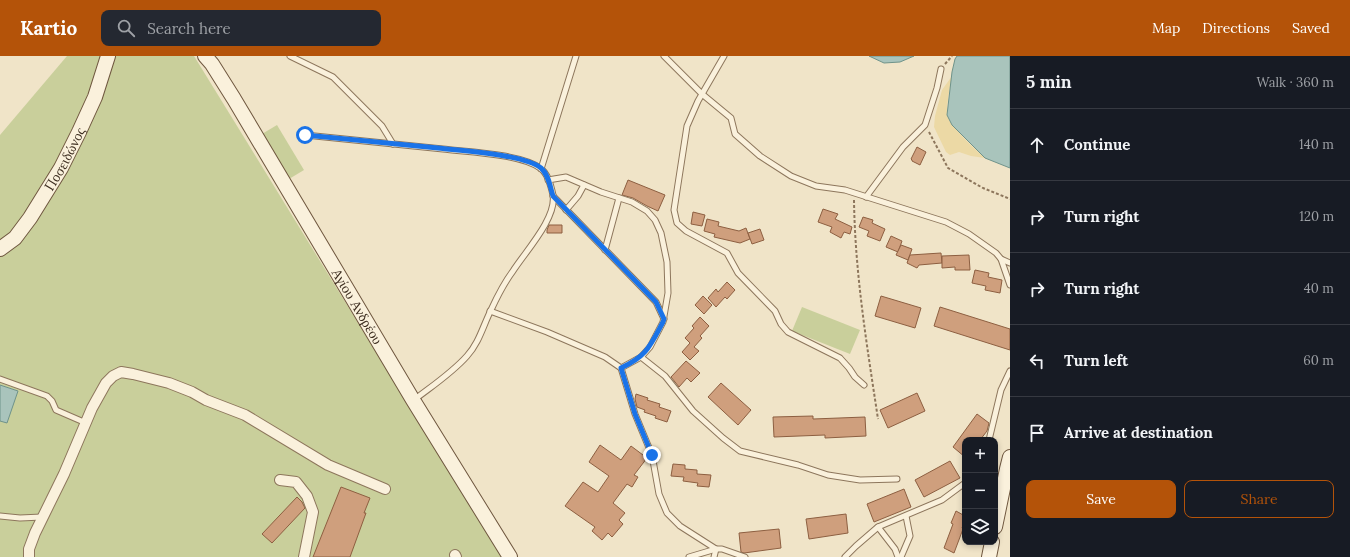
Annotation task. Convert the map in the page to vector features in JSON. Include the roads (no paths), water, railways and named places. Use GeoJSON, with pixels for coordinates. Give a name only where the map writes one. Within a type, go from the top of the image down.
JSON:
{"type":"FeatureCollection","features":[{"type":"Feature","properties":{"kind":"main road","name":"Ποσειδώνος"},"geometry":{"type":"LineString","coordinates":[[0,249],[15,238],[30,218],[61,168],[95,97],[108,56]]}},
{"type":"Feature","properties":{"kind":"main road","name":"Αγίου Ανδρέου"},"geometry":{"type":"LineString","coordinates":[[205,56],[212,64],[234,99],[413,400],[510,557]]}},
{"type":"Feature","properties":{"kind":"main road"},"geometry":{"type":"LineString","coordinates":[[998,511],[1006,468],[1010,457]]}},
{"type":"Feature","properties":{"kind":"main road"},"geometry":{"type":"LineString","coordinates":[[989,557],[991,545]]}},
{"type":"Feature","properties":{"kind":"street"},"geometry":{"type":"LineString","coordinates":[[29,557],[29,550],[35,533],[64,474],[92,408],[106,384],[113,376],[121,372],[134,374],[180,387],[206,400],[245,415],[328,465],[385,489]]}},
{"type":"Feature","properties":{"kind":"street"},"geometry":{"type":"LineString","coordinates":[[280,480],[296,482],[307,496],[313,512],[304,557]]}},
{"type":"Feature","properties":{"kind":"lane"},"geometry":{"type":"LineString","coordinates":[[290,56],[333,78],[382,126],[393,144]]}},
{"type":"Feature","properties":{"kind":"lane"},"geometry":{"type":"LineString","coordinates":[[541,169],[576,56]]}},
{"type":"Feature","properties":{"kind":"lane"},"geometry":{"type":"LineString","coordinates":[[664,56],[702,94],[732,118],[735,134],[760,156],[791,176],[816,186],[845,190],[946,222],[969,234],[996,253],[1001,259],[1010,285]]}},
{"type":"Feature","properties":{"kind":"lane"},"geometry":{"type":"LineString","coordinates":[[724,56],[702,94],[687,126],[674,210],[677,223],[686,231],[727,253],[738,274],[775,311],[781,324],[788,332],[840,358],[849,368],[854,377],[864,385]]}},
{"type":"Feature","properties":{"kind":"lane"},"geometry":{"type":"LineString","coordinates":[[866,197],[903,148],[925,125],[937,88],[941,69]]}},
{"type":"Feature","properties":{"kind":"lane"},"geometry":{"type":"LineString","coordinates":[[305,135],[474,152],[518,158],[534,164],[541,169],[545,173],[548,180],[553,196],[551,210],[542,231],[506,282],[490,311],[480,338],[468,356],[413,400]]}},
{"type":"Feature","properties":{"kind":"lane"},"geometry":{"type":"LineString","coordinates":[[548,180],[566,178],[632,202],[647,211],[655,220],[661,233],[667,262],[668,277],[668,292],[664,319],[650,347],[641,357],[621,368]]}},
{"type":"Feature","properties":{"kind":"lane"},"geometry":{"type":"LineString","coordinates":[[566,210],[578,196],[584,185]]}},
{"type":"Feature","properties":{"kind":"lane"},"geometry":{"type":"LineString","coordinates":[[553,196],[656,302],[664,319]]}},
{"type":"Feature","properties":{"kind":"lane"},"geometry":{"type":"LineString","coordinates":[[605,250],[619,198]]}},
{"type":"Feature","properties":{"kind":"lane"},"geometry":{"type":"LineString","coordinates":[[1001,259],[1010,263]]}},
{"type":"Feature","properties":{"kind":"lane"},"geometry":{"type":"LineString","coordinates":[[490,311],[547,332],[605,356],[621,368],[635,414],[652,455],[659,494],[667,512],[680,526],[716,549]]}},
{"type":"Feature","properties":{"kind":"lane"},"geometry":{"type":"LineString","coordinates":[[641,357],[665,376],[693,411],[740,451],[798,465],[828,475],[860,480],[897,479]]}},
{"type":"Feature","properties":{"kind":"lane"},"geometry":{"type":"LineString","coordinates":[[990,437],[1001,390],[1010,370]]}},
{"type":"Feature","properties":{"kind":"lane"},"geometry":{"type":"LineString","coordinates":[[0,379],[47,396],[52,401],[56,410],[86,423]]}},
{"type":"Feature","properties":{"kind":"lane"},"geometry":{"type":"LineString","coordinates":[[845,557],[878,527],[942,500],[962,485]]}},
{"type":"Feature","properties":{"kind":"lane"},"geometry":{"type":"LineString","coordinates":[[0,516],[20,518],[43,517]]}},
{"type":"Feature","properties":{"kind":"lane"},"geometry":{"type":"LineString","coordinates":[[900,557],[910,536],[906,516]]}},
{"type":"Feature","properties":{"kind":"lane"},"geometry":{"type":"LineString","coordinates":[[878,527],[900,557]]}},
{"type":"Feature","properties":{"kind":"lane"},"geometry":{"type":"LineString","coordinates":[[714,557],[716,549]]}},
{"type":"Feature","properties":{"kind":"lane"},"geometry":{"type":"LineString","coordinates":[[689,557],[716,549],[722,549],[745,557]]}},
{"type":"Feature","properties":{"kind":"water"},"geometry":{"type":"Polygon","coordinates":[[[869,56],[914,56],[900,62],[884,63],[869,56]]]}},
{"type":"Feature","properties":{"kind":"water"},"geometry":{"type":"Polygon","coordinates":[[[957,56],[1010,56],[1010,168],[985,158],[952,125],[947,115],[952,72],[957,56]]]}},
{"type":"Feature","properties":{"kind":"water"},"geometry":{"type":"Polygon","coordinates":[[[0,385],[18,391],[7,423],[0,421],[0,385]]]}}]}
